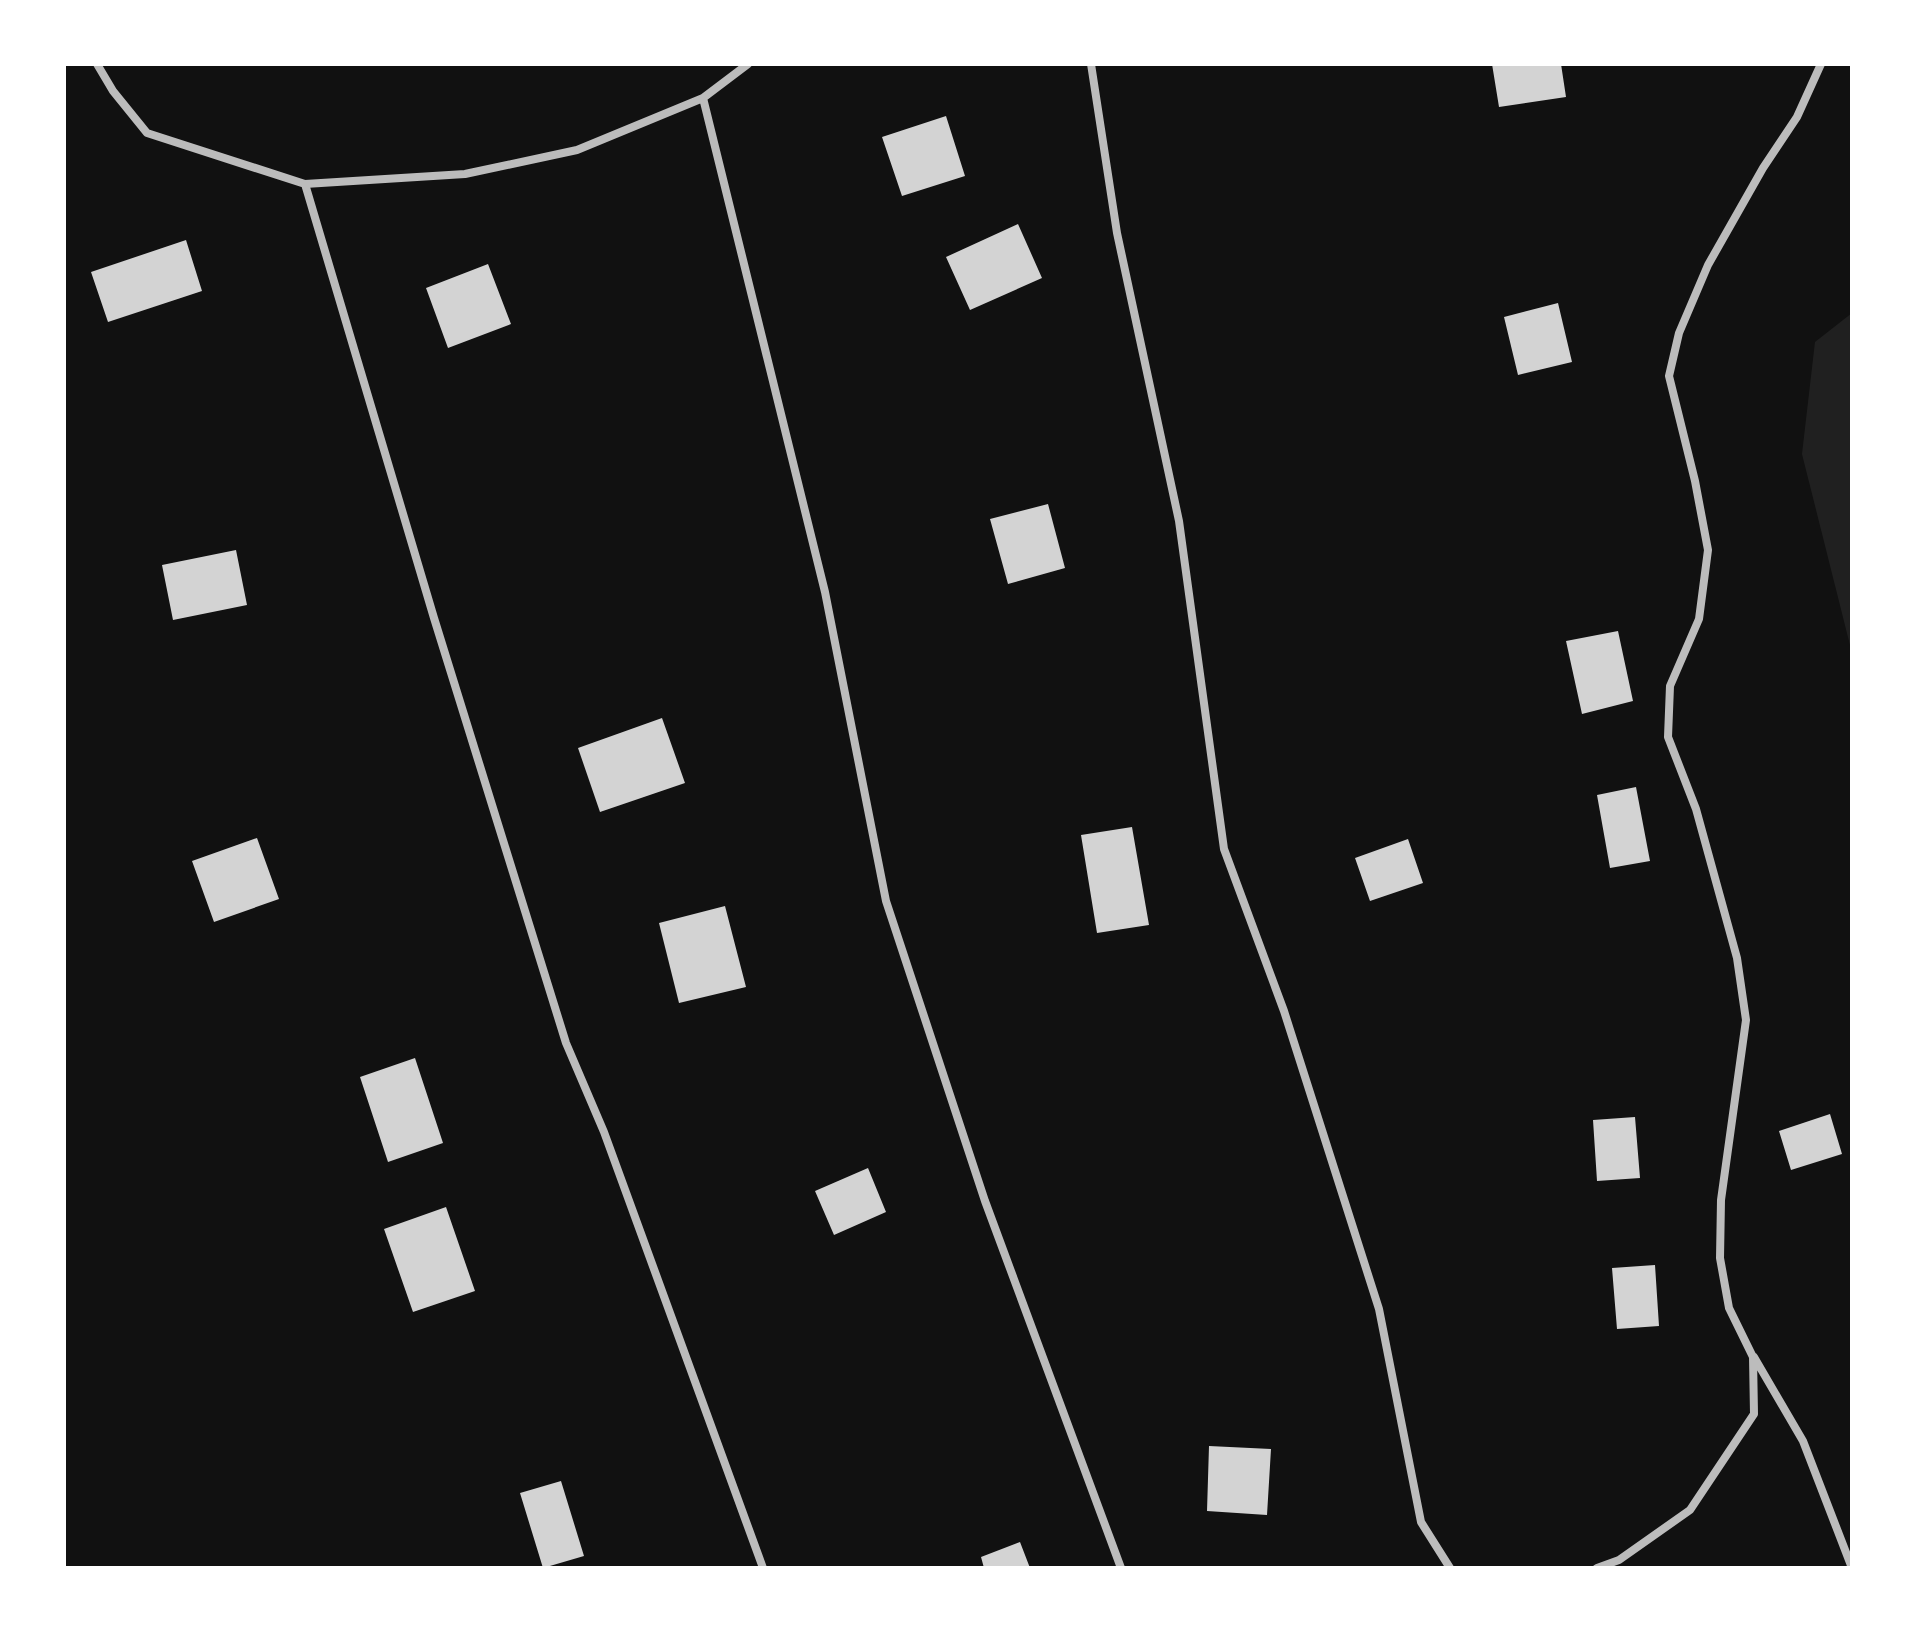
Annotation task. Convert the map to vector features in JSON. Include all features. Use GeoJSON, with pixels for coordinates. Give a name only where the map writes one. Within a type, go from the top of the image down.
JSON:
{"type":"FeatureCollection","features":[{"type":"Feature","properties":{"kind":"street"},"geometry":{"type":"LineString","coordinates":[[97,64],[113,91],[147,133],[305,184],[465,174],[577,150],[703,98],[748,64]]}},
{"type":"Feature","properties":{"kind":"street"},"geometry":{"type":"LineString","coordinates":[[1091,64],[1117,233],[1179,521],[1224,849],[1284,1011],[1379,1309],[1421,1522],[1450,1568]]}},
{"type":"Feature","properties":{"kind":"street"},"geometry":{"type":"LineString","coordinates":[[1821,64],[1797,117],[1763,168],[1708,265],[1679,333],[1669,376],[1695,481],[1708,550],[1699,619],[1670,686],[1668,737],[1700,824],[1737,958],[1746,1020],[1721,1200],[1720,1258],[1729,1308],[1753,1357],[1803,1441],[1852,1568]]}},
{"type":"Feature","properties":{"kind":"street"},"geometry":{"type":"LineString","coordinates":[[703,98],[825,592],[886,901],[985,1201],[1121,1568]]}},
{"type":"Feature","properties":{"kind":"street"},"geometry":{"type":"LineString","coordinates":[[305,184],[434,618],[566,1043],[604,1132],[763,1568]]}},
{"type":"Feature","properties":{"kind":"street"},"geometry":{"type":"LineString","coordinates":[[1597,1568],[1619,1560],[1690,1510],[1754,1414],[1753,1357]]}},
{"type":"Feature","properties":{"kind":"shaded area"},"geometry":{"type":"Polygon","coordinates":[[[1852,313],[1852,653],[1802,454],[1815,342],[1852,313]]]}},
{"type":"Feature","properties":{"kind":"building"},"geometry":{"type":"Polygon","coordinates":[[[1492,64],[1561,64],[1566,97],[1499,107],[1492,64]]]}},
{"type":"Feature","properties":{"kind":"building"},"geometry":{"type":"Polygon","coordinates":[[[946,116],[965,176],[902,196],[882,137],[946,116]]]}},
{"type":"Feature","properties":{"kind":"building"},"geometry":{"type":"Polygon","coordinates":[[[1018,224],[1042,278],[970,310],[946,257],[1018,224]]]}},
{"type":"Feature","properties":{"kind":"building"},"geometry":{"type":"Polygon","coordinates":[[[186,240],[202,291],[108,322],[91,272],[186,240]]]}},
{"type":"Feature","properties":{"kind":"building"},"geometry":{"type":"Polygon","coordinates":[[[488,264],[511,324],[448,348],[426,288],[488,264]]]}},
{"type":"Feature","properties":{"kind":"building"},"geometry":{"type":"Polygon","coordinates":[[[1558,303],[1572,362],[1518,375],[1504,317],[1558,303]]]}},
{"type":"Feature","properties":{"kind":"building"},"geometry":{"type":"Polygon","coordinates":[[[1048,504],[1065,568],[1008,584],[990,519],[1048,504]]]}},
{"type":"Feature","properties":{"kind":"building"},"geometry":{"type":"Polygon","coordinates":[[[236,550],[247,605],[173,620],[162,565],[236,550]]]}},
{"type":"Feature","properties":{"kind":"building"},"geometry":{"type":"Polygon","coordinates":[[[1618,631],[1633,701],[1582,714],[1566,641],[1618,631]]]}},
{"type":"Feature","properties":{"kind":"building"},"geometry":{"type":"Polygon","coordinates":[[[662,718],[685,783],[600,812],[578,748],[662,718]]]}},
{"type":"Feature","properties":{"kind":"building"},"geometry":{"type":"Polygon","coordinates":[[[1636,787],[1650,861],[1610,868],[1597,795],[1636,787]]]}},
{"type":"Feature","properties":{"kind":"building"},"geometry":{"type":"Polygon","coordinates":[[[1132,827],[1149,925],[1097,933],[1081,835],[1132,827]]]}},
{"type":"Feature","properties":{"kind":"building"},"geometry":{"type":"Polygon","coordinates":[[[257,838],[279,899],[214,922],[192,861],[257,838]]]}},
{"type":"Feature","properties":{"kind":"building"},"geometry":{"type":"Polygon","coordinates":[[[1408,839],[1423,883],[1370,901],[1355,858],[1408,839]]]}},
{"type":"Feature","properties":{"kind":"building"},"geometry":{"type":"Polygon","coordinates":[[[725,906],[746,987],[679,1003],[659,923],[725,906]]]}},
{"type":"Feature","properties":{"kind":"building"},"geometry":{"type":"Polygon","coordinates":[[[415,1058],[443,1143],[388,1162],[360,1077],[415,1058]]]}},
{"type":"Feature","properties":{"kind":"building"},"geometry":{"type":"Polygon","coordinates":[[[1830,1114],[1842,1154],[1791,1170],[1779,1131],[1830,1114]]]}},
{"type":"Feature","properties":{"kind":"building"},"geometry":{"type":"Polygon","coordinates":[[[1635,1117],[1640,1178],[1597,1181],[1593,1120],[1635,1117]]]}},
{"type":"Feature","properties":{"kind":"building"},"geometry":{"type":"Polygon","coordinates":[[[868,1168],[886,1212],[834,1235],[815,1191],[868,1168]]]}},
{"type":"Feature","properties":{"kind":"building"},"geometry":{"type":"Polygon","coordinates":[[[446,1207],[475,1291],[413,1312],[384,1229],[446,1207]]]}},
{"type":"Feature","properties":{"kind":"building"},"geometry":{"type":"Polygon","coordinates":[[[1655,1265],[1659,1326],[1617,1329],[1612,1268],[1655,1265]]]}},
{"type":"Feature","properties":{"kind":"building"},"geometry":{"type":"Polygon","coordinates":[[[1209,1446],[1271,1449],[1267,1515],[1207,1511],[1209,1446]]]}},
{"type":"Feature","properties":{"kind":"building"},"geometry":{"type":"Polygon","coordinates":[[[561,1481],[584,1556],[543,1568],[520,1493],[561,1481]]]}},
{"type":"Feature","properties":{"kind":"building"},"geometry":{"type":"Polygon","coordinates":[[[1020,1542],[1030,1568],[984,1568],[981,1557],[1020,1542]]]}}]}
